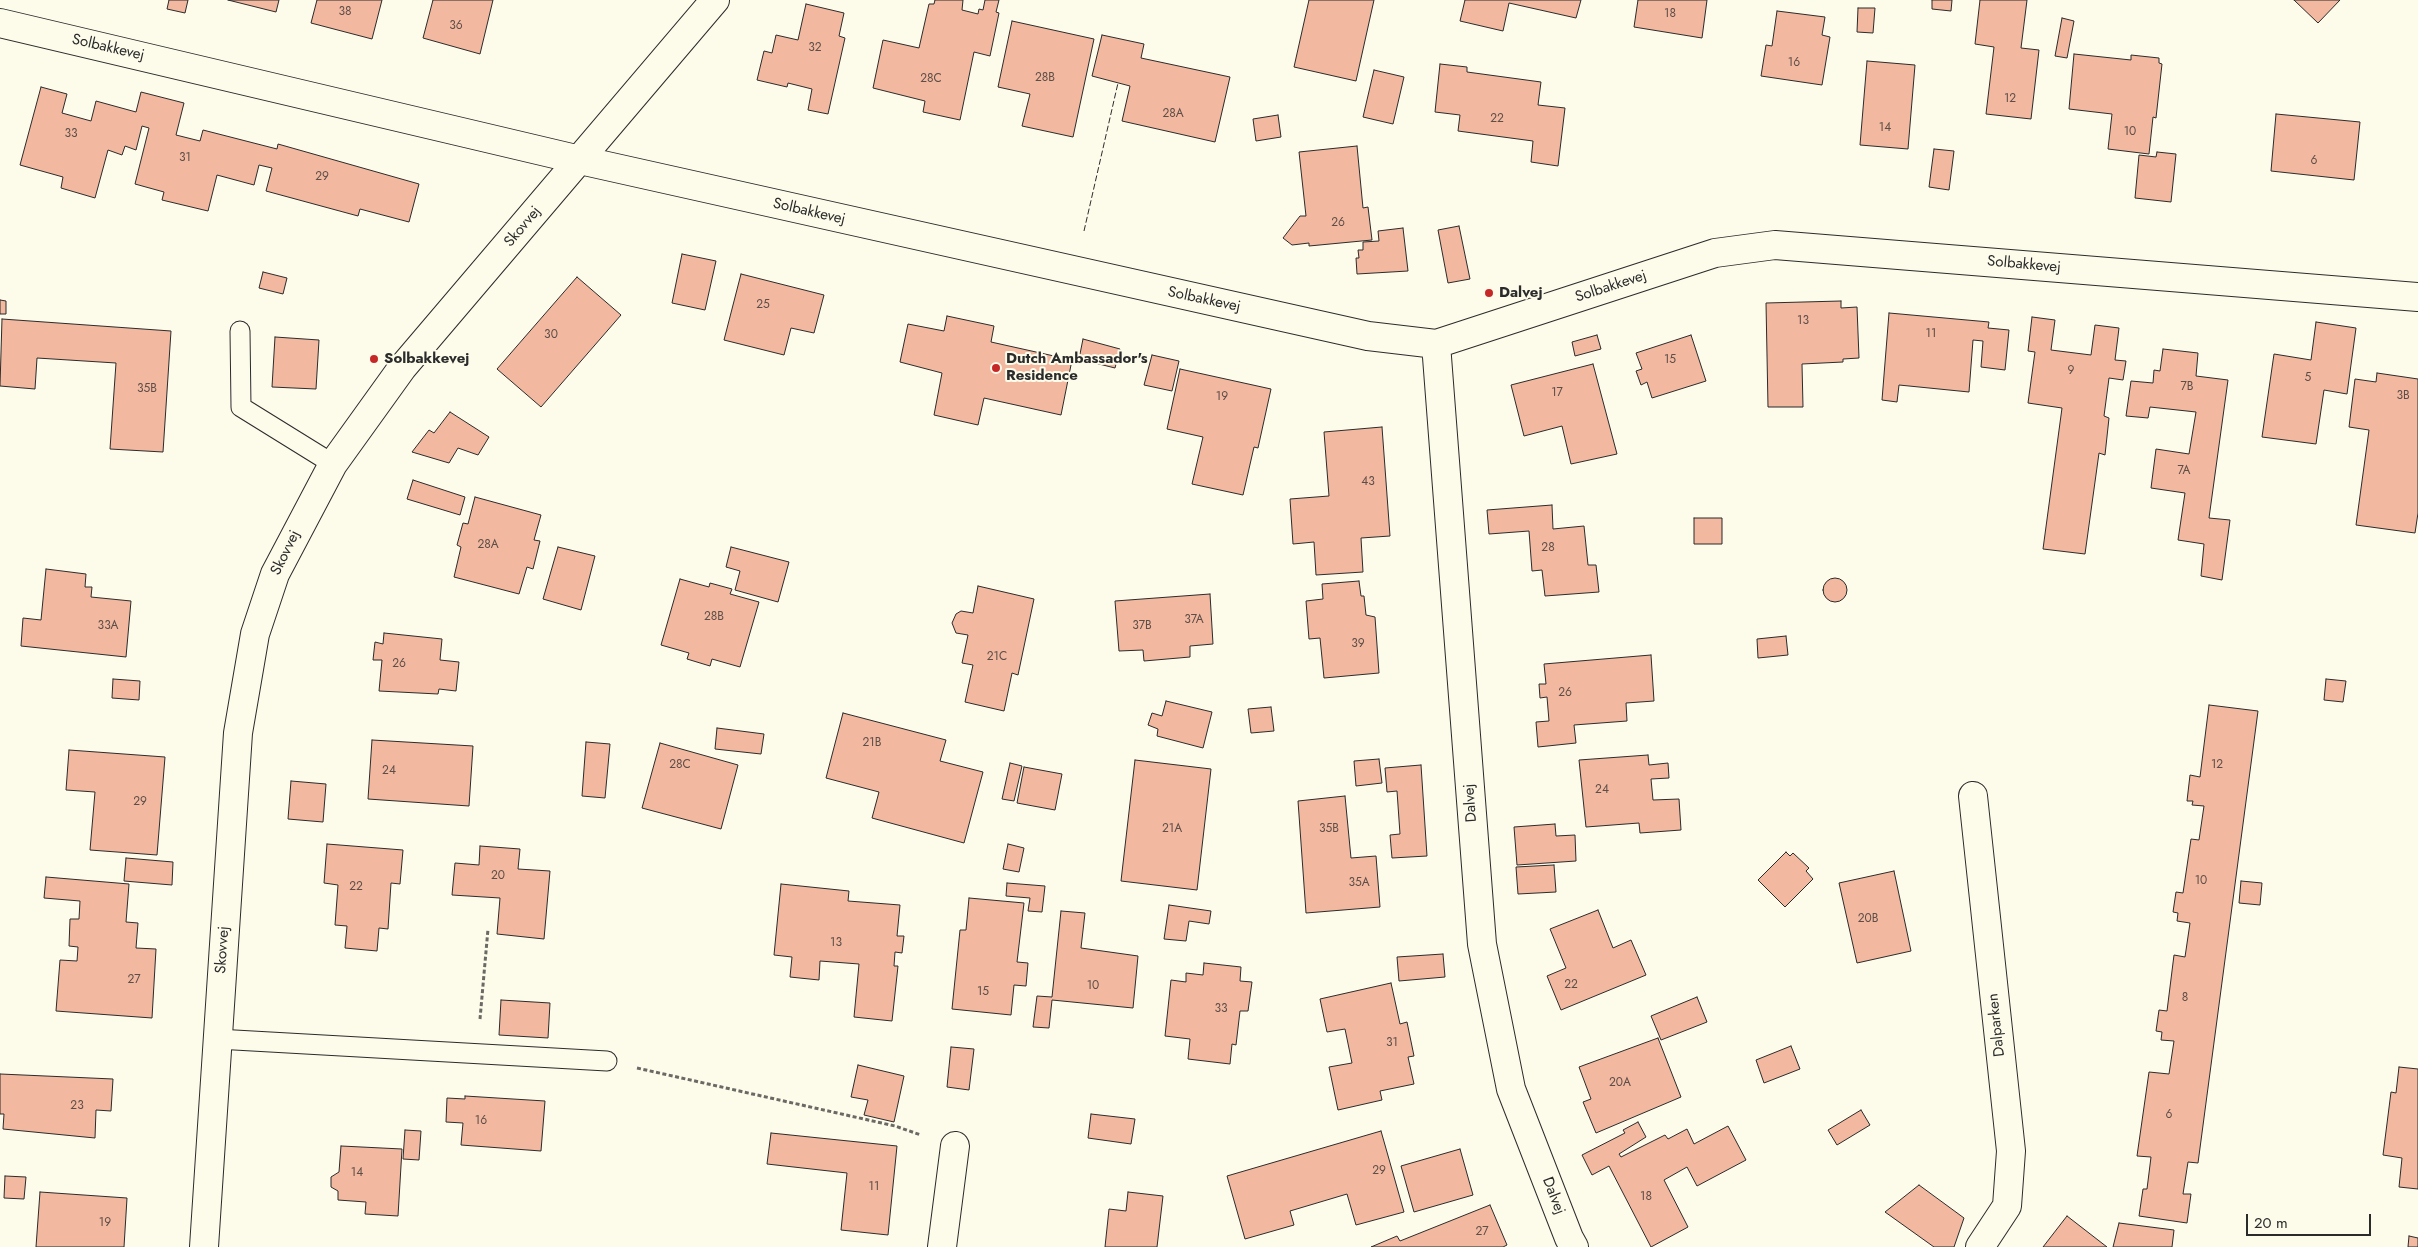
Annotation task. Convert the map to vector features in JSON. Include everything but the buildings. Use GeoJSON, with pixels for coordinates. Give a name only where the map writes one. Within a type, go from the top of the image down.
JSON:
{"type":"FeatureCollection","features":[{"type":"Feature","properties":{"kind":"street","name":"Skovvej"},"geometry":{"type":"LineString","coordinates":[[204,1247],[238,733],[255,634],[279,566],[333,464],[402,368],[715,0]]}},
{"type":"Feature","properties":{"kind":"street","name":"Solbakkevej"},"geometry":{"type":"LineString","coordinates":[[0,23],[580,160],[1368,336],[1436,344],[1715,253],[1775,245],[2418,297]]}},
{"type":"Feature","properties":{"kind":"street","name":"Dalvej"},"geometry":{"type":"LineString","coordinates":[[1436,344],[1482,944],[1511,1089],[1574,1247]]}},
{"type":"Feature","properties":{"kind":"street","name":"Dalparken"},"geometry":{"type":"LineString","coordinates":[[1972,796],[2011,1151],[2006,1206],[1980,1247]]}},
{"type":"Feature","properties":{"kind":"street"},"geometry":{"type":"LineString","coordinates":[[942,1247],[954,1146]]}},
{"type":"Feature","properties":{"kind":"lane"},"geometry":{"type":"LineString","coordinates":[[240,331],[241,407],[333,464]]}},
{"type":"Feature","properties":{"kind":"lane"},"geometry":{"type":"LineString","coordinates":[[217,1039],[607,1061]]}},
{"type":"Feature","properties":{"kind":"path"},"geometry":{"type":"LineString","coordinates":[[480,1019],[488,929]]}},
{"type":"Feature","properties":{"kind":"path"},"geometry":{"type":"LineString","coordinates":[[607,1061],[895,1126],[954,1146]]}},
{"type":"Feature","properties":{"kind":"fence"},"geometry":{"type":"LineString","coordinates":[[1084,231],[1118,83]]}},
{"type":"Feature","properties":{"kind":"place","name":"Dalvej"},"geometry":{"type":"Point","coordinates":[1489,293]}},
{"type":"Feature","properties":{"kind":"place","name":"Solbakkevej"},"geometry":{"type":"Point","coordinates":[374,359]}},
{"type":"Feature","properties":{"kind":"place","name":"Dutch Ambassador's Residence"},"geometry":{"type":"Point","coordinates":[996,368]}}]}
